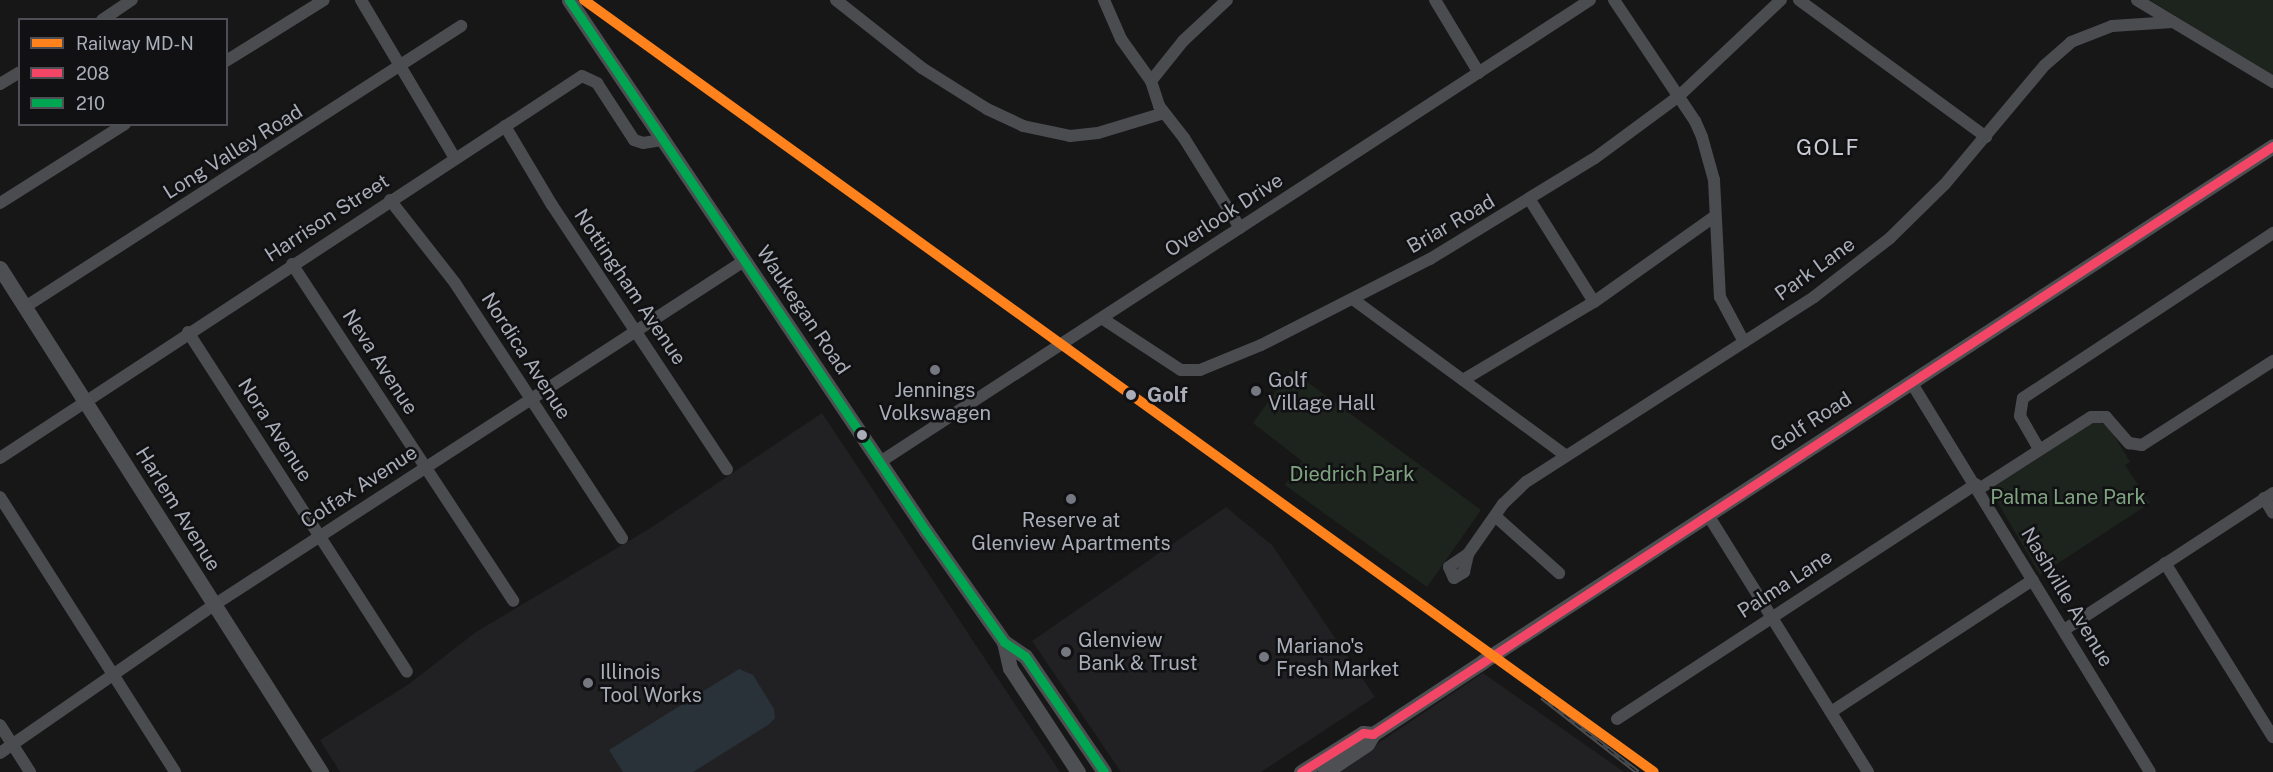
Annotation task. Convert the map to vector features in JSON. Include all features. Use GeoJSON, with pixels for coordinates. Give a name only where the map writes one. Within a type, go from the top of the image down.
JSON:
{"type":"FeatureCollection","features":[{"type":"Feature","properties":{"kind":"main road","name":"Waukegan Road"},"geometry":{"type":"LineString","coordinates":[[569,0],[1004,642],[1011,668],[1078,772]]}},
{"type":"Feature","properties":{"kind":"main road","name":"Golf Road"},"geometry":{"type":"LineString","coordinates":[[1325,772],[1367,744],[1373,734],[2273,146]]}},
{"type":"Feature","properties":{"kind":"main road","name":"Harlem Avenue"},"geometry":{"type":"LineString","coordinates":[[0,268],[321,772]]}},
{"type":"Feature","properties":{"kind":"main road","name":"Waukegan Road"},"geometry":{"type":"LineString","coordinates":[[1004,642],[1025,656],[1104,772]]}},
{"type":"Feature","properties":{"kind":"main road","name":"Golf Road"},"geometry":{"type":"LineString","coordinates":[[1301,772],[1363,733],[1373,734]]}},
{"type":"Feature","properties":{"kind":"street"},"geometry":{"type":"LineString","coordinates":[[105,18],[132,0]]}},
{"type":"Feature","properties":{"kind":"street"},"geometry":{"type":"LineString","coordinates":[[228,60],[324,0]]}},
{"type":"Feature","properties":{"kind":"street"},"geometry":{"type":"LineString","coordinates":[[361,0],[456,158]]}},
{"type":"Feature","properties":{"kind":"street"},"geometry":{"type":"LineString","coordinates":[[836,0],[922,68],[987,109],[1023,126],[1070,135],[1098,133],[1164,113]]}},
{"type":"Feature","properties":{"kind":"street"},"geometry":{"type":"LineString","coordinates":[[1104,0],[1121,39],[1151,81],[1164,113],[1240,228]]}},
{"type":"Feature","properties":{"kind":"street"},"geometry":{"type":"LineString","coordinates":[[1151,81],[1183,41],[1227,0]]}},
{"type":"Feature","properties":{"kind":"street"},"geometry":{"type":"LineString","coordinates":[[1435,0],[1479,73]]}},
{"type":"Feature","properties":{"kind":"street","name":"Overlook Drive"},"geometry":{"type":"LineString","coordinates":[[880,462],[1590,0]]}},
{"type":"Feature","properties":{"kind":"street"},"geometry":{"type":"LineString","coordinates":[[1614,0],[1695,121],[1709,156],[1716,190],[1715,216],[1720,297],[1744,342]]}},
{"type":"Feature","properties":{"kind":"street","name":"Briar Road"},"geometry":{"type":"LineString","coordinates":[[1103,319],[1175,368],[1190,371],[1213,366],[1354,300],[1530,200],[1679,96],[1782,0]]}},
{"type":"Feature","properties":{"kind":"street"},"geometry":{"type":"LineString","coordinates":[[1799,0],[1986,137]]}},
{"type":"Feature","properties":{"kind":"street"},"geometry":{"type":"LineString","coordinates":[[2137,0],[2273,82]]}},
{"type":"Feature","properties":{"kind":"street","name":"Park Lane"},"geometry":{"type":"LineString","coordinates":[[1468,554],[1513,493],[1565,455],[1814,297],[1890,238],[1938,192],[2045,65],[2071,42],[2112,26],[2173,22]]}},
{"type":"Feature","properties":{"kind":"street","name":"Long Valley Road"},"geometry":{"type":"LineString","coordinates":[[25,307],[403,67],[461,26]]}},
{"type":"Feature","properties":{"kind":"street"},"geometry":{"type":"LineString","coordinates":[[0,84],[18,73]]}},
{"type":"Feature","properties":{"kind":"street","name":"Harrison Street"},"geometry":{"type":"LineString","coordinates":[[0,458],[84,400],[576,79],[588,76],[597,83],[634,140],[643,143],[662,140]]}},
{"type":"Feature","properties":{"kind":"street"},"geometry":{"type":"LineString","coordinates":[[0,203],[122,126]]}},
{"type":"Feature","properties":{"kind":"street","name":"Nottingham Avenue"},"geometry":{"type":"LineString","coordinates":[[505,126],[727,469]]}},
{"type":"Feature","properties":{"kind":"street","name":"Nordica Avenue"},"geometry":{"type":"LineString","coordinates":[[390,200],[443,266],[622,538]]}},
{"type":"Feature","properties":{"kind":"street"},"geometry":{"type":"LineString","coordinates":[[1530,200],[1594,302]]}},
{"type":"Feature","properties":{"kind":"street"},"geometry":{"type":"LineString","coordinates":[[1463,380],[1594,302],[1715,216]]}},
{"type":"Feature","properties":{"kind":"street"},"geometry":{"type":"LineString","coordinates":[[2039,449],[2020,416],[2023,398],[2273,233]]}},
{"type":"Feature","properties":{"kind":"street","name":"Colfax Avenue"},"geometry":{"type":"LineString","coordinates":[[0,753],[214,605],[744,261]]}},
{"type":"Feature","properties":{"kind":"street","name":"Neva Avenue"},"geometry":{"type":"LineString","coordinates":[[292,264],[513,602]]}},
{"type":"Feature","properties":{"kind":"street"},"geometry":{"type":"LineString","coordinates":[[1354,300],[1565,455]]}},
{"type":"Feature","properties":{"kind":"street","name":"Nora Avenue"},"geometry":{"type":"LineString","coordinates":[[188,332],[407,672]]}},
{"type":"Feature","properties":{"kind":"street","name":"Palma Lane"},"geometry":{"type":"LineString","coordinates":[[1617,719],[1771,616],[2084,420],[2099,415],[2114,422],[2132,445],[2142,445],[2273,361]]}},
{"type":"Feature","properties":{"kind":"street","name":"Nashville Avenue"},"geometry":{"type":"LineString","coordinates":[[1911,382],[1977,486],[2150,772]]}},
{"type":"Feature","properties":{"kind":"street"},"geometry":{"type":"LineString","coordinates":[[2064,630],[2268,495],[2273,513]]}},
{"type":"Feature","properties":{"kind":"street"},"geometry":{"type":"LineString","coordinates":[[0,497],[175,772]]}},
{"type":"Feature","properties":{"kind":"street"},"geometry":{"type":"LineString","coordinates":[[1708,515],[1868,772]]}},
{"type":"Feature","properties":{"kind":"street"},"geometry":{"type":"LineString","coordinates":[[1494,516],[1559,573]]}},
{"type":"Feature","properties":{"kind":"street"},"geometry":{"type":"LineString","coordinates":[[2165,563],[2273,736]]}},
{"type":"Feature","properties":{"kind":"street"},"geometry":{"type":"LineString","coordinates":[[1832,712],[2033,580]]}},
{"type":"Feature","properties":{"kind":"street"},"geometry":{"type":"LineString","coordinates":[[0,724],[30,772]]}},
{"type":"Feature","properties":{"kind":"shaded area"},"geometry":{"type":"Polygon","coordinates":[[[822,413],[1060,772],[340,772],[320,740],[409,684],[476,632],[649,529],[822,413]]]}},
{"type":"Feature","properties":{"kind":"shaded area"},"geometry":{"type":"Polygon","coordinates":[[[1226,507],[1272,545],[1375,697],[1261,772],[1121,772],[1032,641],[1226,507]]]}},
{"type":"Feature","properties":{"kind":"shaded area"},"geometry":{"type":"Polygon","coordinates":[[[739,669],[753,675],[774,709],[775,718],[768,725],[693,772],[623,772],[609,750],[739,669]]]}},
{"type":"Feature","properties":{"kind":"shaded area"},"geometry":{"type":"Polygon","coordinates":[[[1483,673],[1624,772],[1335,772],[1483,673]]]}},
{"type":"Feature","properties":{"kind":"green space"},"geometry":{"type":"Polygon","coordinates":[[[2150,0],[2273,0],[2273,76],[2150,0]]]}},
{"type":"Feature","properties":{"kind":"green space","name":"Diedrich Park"},"geometry":{"type":"Polygon","coordinates":[[[1291,370],[1481,510],[1427,587],[1285,485],[1302,461],[1253,423],[1291,370]]]}},
{"type":"Feature","properties":{"kind":"green space","name":"Palma Lane Park"},"geometry":{"type":"Polygon","coordinates":[[[2096,421],[2109,427],[2130,462],[2125,465],[2150,503],[2040,575],[1990,489],[2096,421]]]}},
{"type":"Feature","properties":{"kind":"railway"},"geometry":{"type":"LineString","coordinates":[[1542,697],[1638,772]]}},
{"type":"Feature","properties":{"kind":"rail line","name":"MD-N"},"geometry":{"type":"LineString","coordinates":[[584,0],[1654,772]]}},
{"type":"Feature","properties":{"kind":"transit line","name":"210"},"geometry":{"type":"LineString","coordinates":[[569,0],[926,531],[1004,642],[1025,656],[1104,772]]}},
{"type":"Feature","properties":{"kind":"transit line","name":"208"},"geometry":{"type":"LineString","coordinates":[[1301,772],[1363,733],[1373,734],[2273,146]]}},
{"type":"Feature","properties":{"kind":"place","name":"Jennings Volkswagen"},"geometry":{"type":"Point","coordinates":[935,370]}},
{"type":"Feature","properties":{"kind":"place","name":"Golf Village Hall"},"geometry":{"type":"Point","coordinates":[1256,391]}},
{"type":"Feature","properties":{"kind":"place","name":"Golf"},"geometry":{"type":"Point","coordinates":[1131,395]}},
{"type":"Feature","properties":{"kind":"place","name":"Reserve at Glenview Apartments"},"geometry":{"type":"Point","coordinates":[1071,499]}},
{"type":"Feature","properties":{"kind":"place","name":"Glenview Bank & Trust"},"geometry":{"type":"Point","coordinates":[1066,652]}},
{"type":"Feature","properties":{"kind":"place","name":"Mariano's Fresh Market"},"geometry":{"type":"Point","coordinates":[1264,657]}},
{"type":"Feature","properties":{"kind":"place","name":"Illinois Tool Works"},"geometry":{"type":"Point","coordinates":[588,683]}},
{"type":"Feature","properties":{"kind":"district","name":"GOLF"},"geometry":{"type":"Point","coordinates":[1828,148]}}]}
